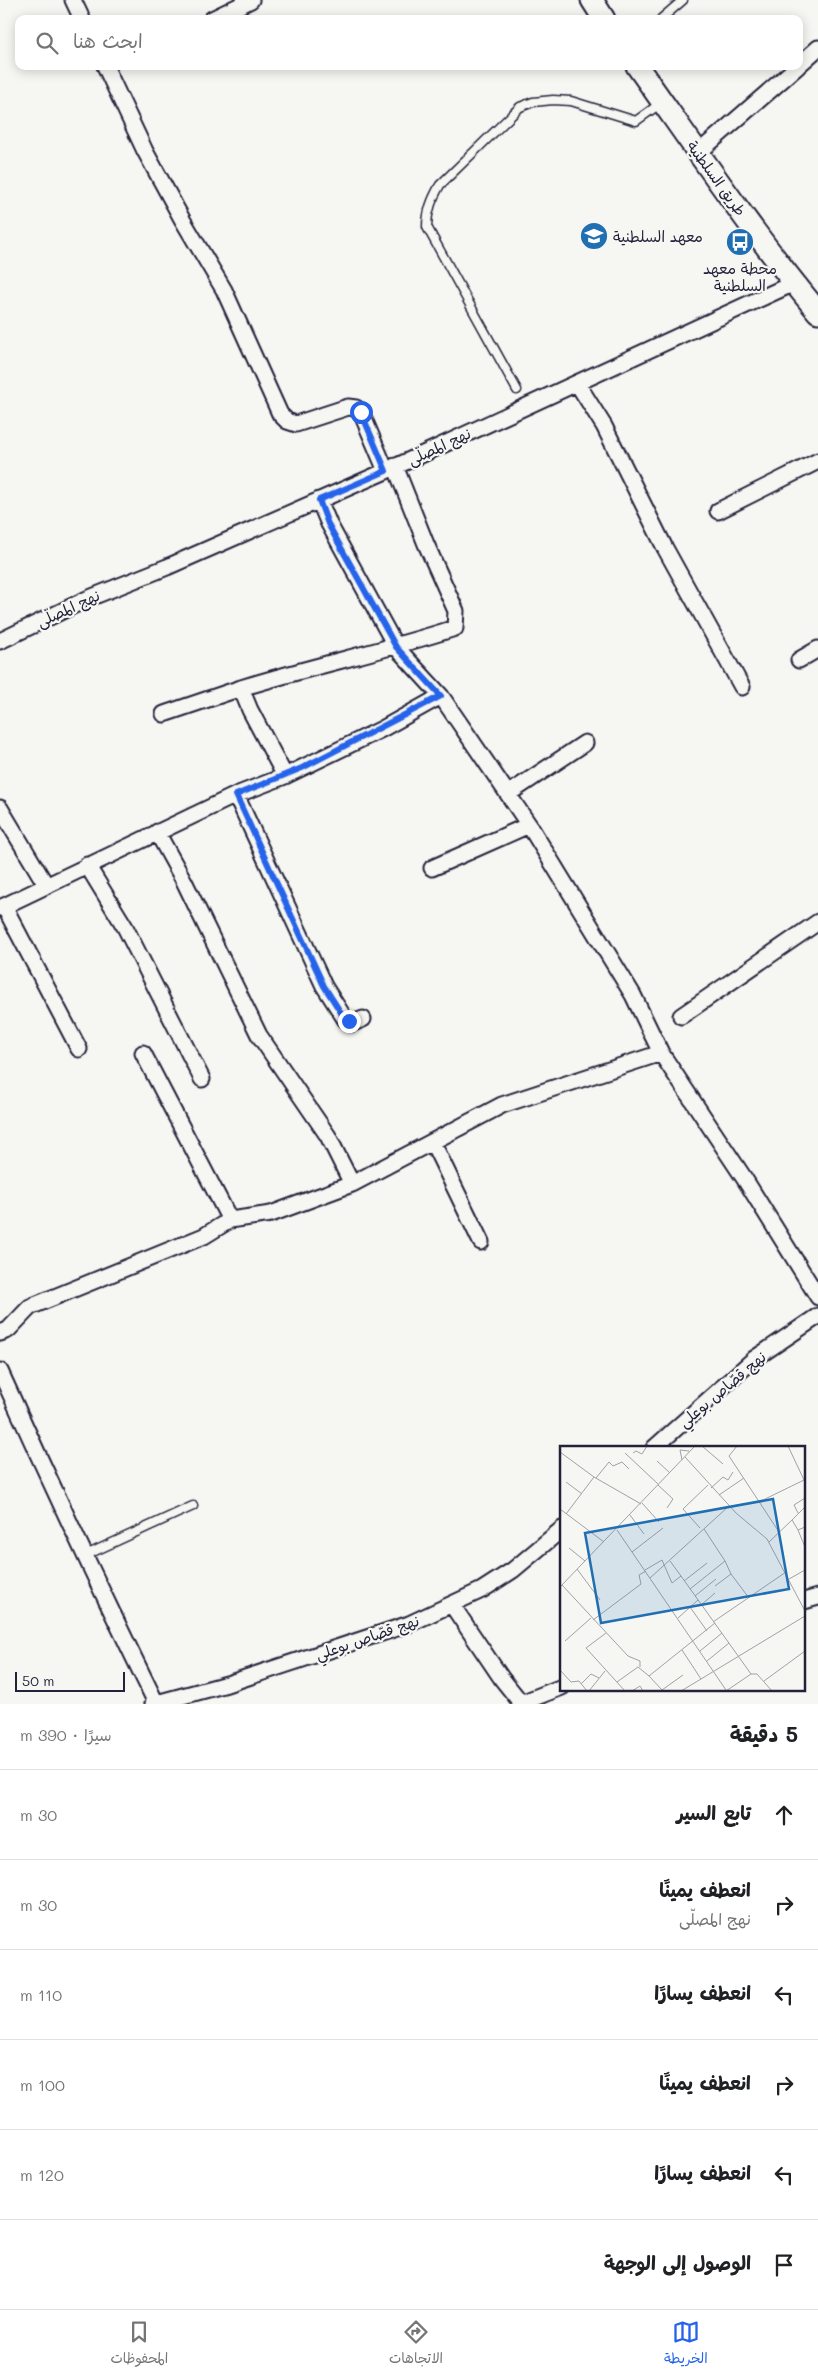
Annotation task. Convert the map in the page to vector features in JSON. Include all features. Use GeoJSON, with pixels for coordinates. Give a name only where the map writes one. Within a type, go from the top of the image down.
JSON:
{"type":"FeatureCollection","features":[{"type":"Feature","properties":{"kind":"main road"},"geometry":{"type":"LineString","coordinates":[[592,0],[601,15]]}},
{"type":"Feature","properties":{"kind":"main road","name":"طريق السلطنية"},"geometry":{"type":"LineString","coordinates":[[641,70],[698,153],[794,283],[818,312]]}},
{"type":"Feature","properties":{"kind":"street"},"geometry":{"type":"LineString","coordinates":[[73,0],[80,15]]}},
{"type":"Feature","properties":{"kind":"street"},"geometry":{"type":"LineString","coordinates":[[220,15],[251,0]]}},
{"type":"Feature","properties":{"kind":"street"},"geometry":{"type":"LineString","coordinates":[[803,62],[818,48]]}},
{"type":"Feature","properties":{"kind":"street"},"geometry":{"type":"LineString","coordinates":[[107,70],[145,151],[224,290],[280,414],[287,421],[296,424],[348,407],[356,408],[361,412],[426,544],[456,610],[455,628],[396,647],[373,650],[242,688],[164,714]]}},
{"type":"Feature","properties":{"kind":"street"},"geometry":{"type":"LineString","coordinates":[[698,153],[794,70]]}},
{"type":"Feature","properties":{"kind":"street","name":"نهج المصلّى"},"geometry":{"type":"LineString","coordinates":[[0,641],[87,599],[167,567],[390,469],[794,283]]}},
{"type":"Feature","properties":{"kind":"street"},"geometry":{"type":"LineString","coordinates":[[577,383],[604,426],[665,548],[742,686]]}},
{"type":"Feature","properties":{"kind":"street"},"geometry":{"type":"LineString","coordinates":[[718,511],[818,461]]}},
{"type":"Feature","properties":{"kind":"street"},"geometry":{"type":"LineString","coordinates":[[319,500],[328,524],[396,647],[441,696],[529,824],[633,994],[661,1053],[739,1170],[818,1297]]}},
{"type":"Feature","properties":{"kind":"street"},"geometry":{"type":"LineString","coordinates":[[799,660],[818,649]]}},
{"type":"Feature","properties":{"kind":"street"},"geometry":{"type":"LineString","coordinates":[[242,688],[250,710],[286,776]]}},
{"type":"Feature","properties":{"kind":"street"},"geometry":{"type":"LineString","coordinates":[[80,1049],[2,907],[236,795],[286,776],[382,729],[441,696]]}},
{"type":"Feature","properties":{"kind":"street"},"geometry":{"type":"LineString","coordinates":[[508,794],[584,743]]}},
{"type":"Feature","properties":{"kind":"street"},"geometry":{"type":"LineString","coordinates":[[236,795],[324,986],[345,1019],[353,1023],[363,1019]]}},
{"type":"Feature","properties":{"kind":"street"},"geometry":{"type":"LineString","coordinates":[[0,808],[46,885]]}},
{"type":"Feature","properties":{"kind":"street"},"geometry":{"type":"LineString","coordinates":[[432,868],[529,824]]}},
{"type":"Feature","properties":{"kind":"street"},"geometry":{"type":"LineString","coordinates":[[157,832],[184,881],[259,1035],[328,1136],[352,1184]]}},
{"type":"Feature","properties":{"kind":"street"},"geometry":{"type":"LineString","coordinates":[[88,865],[124,927],[202,1080]]}},
{"type":"Feature","properties":{"kind":"street"},"geometry":{"type":"LineString","coordinates":[[681,1016],[818,922]]}},
{"type":"Feature","properties":{"kind":"street"},"geometry":{"type":"LineString","coordinates":[[143,1053],[230,1220]]}},
{"type":"Feature","properties":{"kind":"street"},"geometry":{"type":"LineString","coordinates":[[0,1333],[8,1330],[30,1307],[204,1236],[230,1220],[271,1214],[352,1184],[502,1105],[661,1053]]}},
{"type":"Feature","properties":{"kind":"street"},"geometry":{"type":"LineString","coordinates":[[433,1143],[481,1242]]}},
{"type":"Feature","properties":{"kind":"street","name":"نهج قصّاص بوعلي"},"geometry":{"type":"LineString","coordinates":[[656,1446],[754,1359],[818,1316]]}},
{"type":"Feature","properties":{"kind":"street"},"geometry":{"type":"LineString","coordinates":[[0,1370],[71,1528],[86,1555],[154,1703]]}},
{"type":"Feature","properties":{"kind":"street","name":"نهج قصّاص بوعلي"},"geometry":{"type":"LineString","coordinates":[[154,1703],[226,1684],[400,1627],[452,1605],[513,1570],[560,1532]]}},
{"type":"Feature","properties":{"kind":"street"},"geometry":{"type":"LineString","coordinates":[[452,1605],[522,1704],[560,1688]]}},
{"type":"Feature","properties":{"kind":"lane"},"geometry":{"type":"LineString","coordinates":[[666,15],[683,0]]}},
{"type":"Feature","properties":{"kind":"lane"},"geometry":{"type":"LineString","coordinates":[[517,390],[427,227],[427,215],[432,199],[440,185],[520,107],[553,100],[571,102],[636,121],[662,102]]}},
{"type":"Feature","properties":{"kind":"lane"},"geometry":{"type":"LineString","coordinates":[[86,1555],[193,1506]]}},
{"type":"Feature","properties":{"kind":"place","name":"معهد السلطنية"},"geometry":{"type":"Point","coordinates":[594,236]}},
{"type":"Feature","properties":{"kind":"place","name":"محطة معهد السلطنية"},"geometry":{"type":"Point","coordinates":[740,242]}},
{"type":"Feature","properties":{"kind":"route"},"geometry":{"type":"LineString","coordinates":[[349,1021],[345,1019],[324,986],[236,795],[286,776],[382,729],[441,696],[396,647],[328,524],[319,500],[386,471],[361,412]]}}]}
